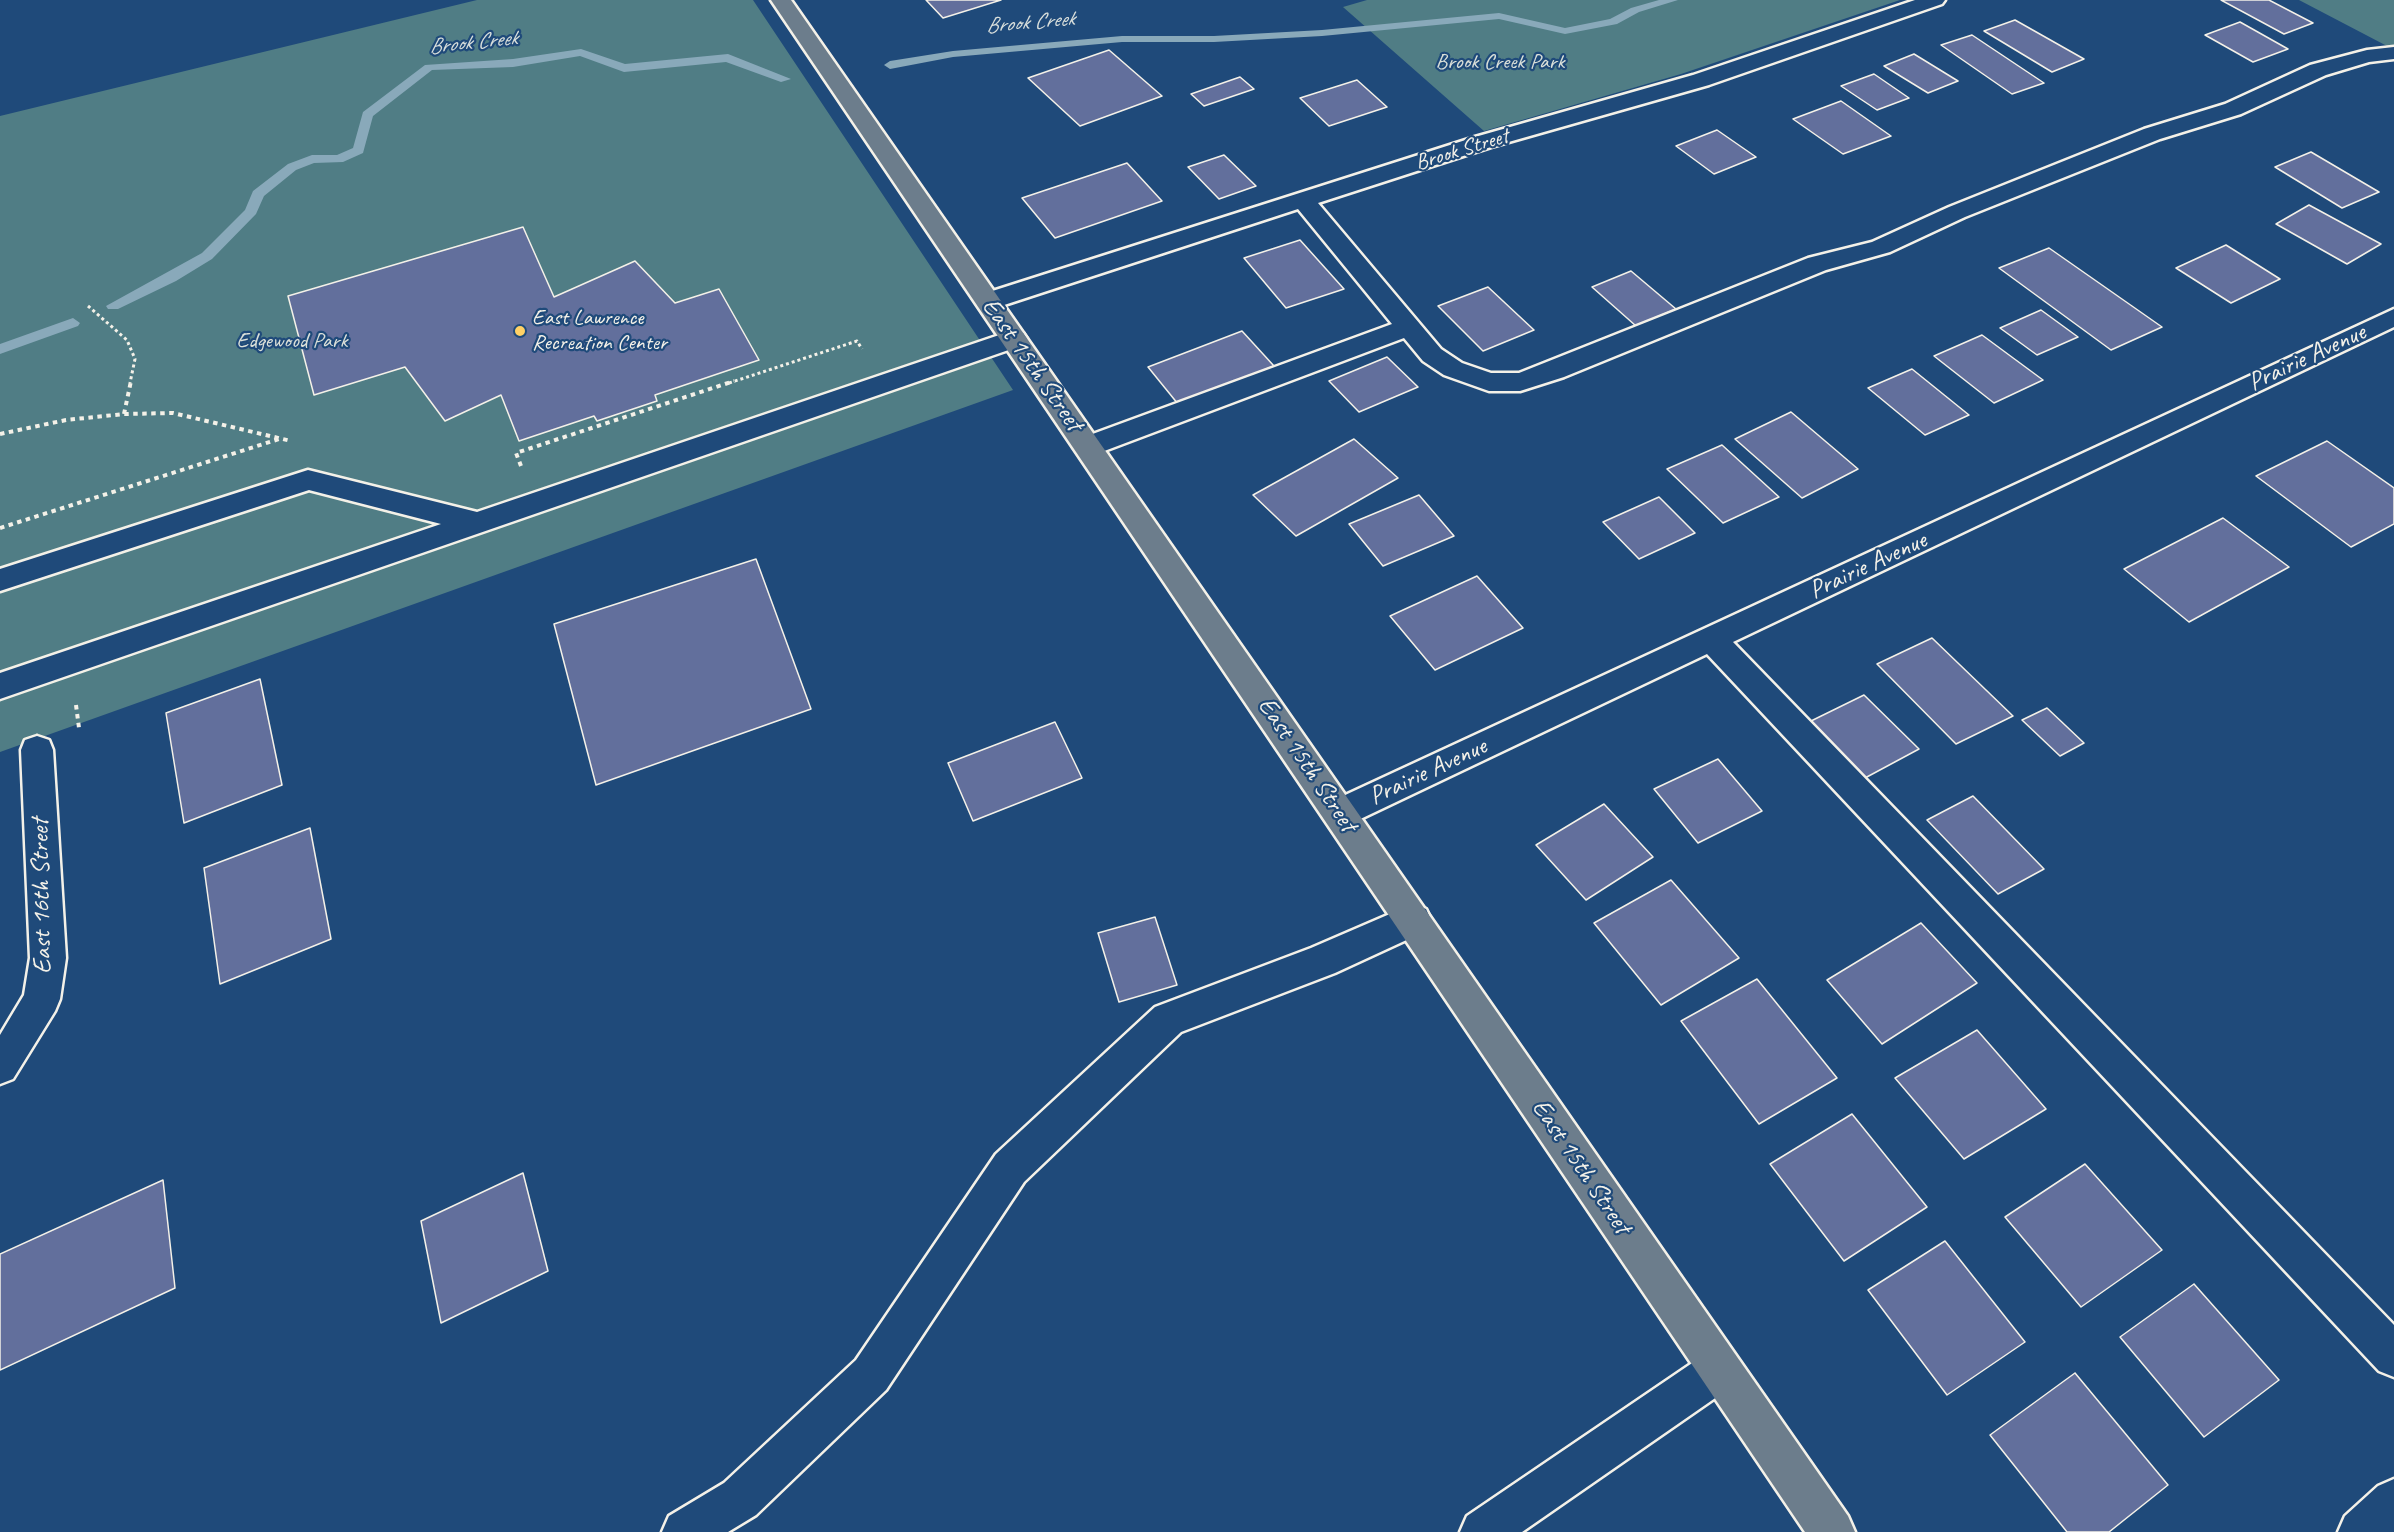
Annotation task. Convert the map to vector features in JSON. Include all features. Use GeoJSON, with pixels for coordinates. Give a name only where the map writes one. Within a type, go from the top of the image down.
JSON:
{"type":"FeatureCollection","features":[{"type":"Feature","properties":{"kind":"main road","name":"East 15th Street"},"geometry":{"type":"LineString","coordinates":[[782,0],[1832,1532]]}},
{"type":"Feature","properties":{"kind":"street","name":"Brook Street"},"geometry":{"type":"LineString","coordinates":[[989,301],[1483,142],[1701,80],[1935,0]]}},
{"type":"Feature","properties":{"kind":"street"},"geometry":{"type":"LineString","coordinates":[[1304,201],[1432,355],[1453,369],[1490,381],[1520,382],[1818,264],[1881,247],[1957,212],[2152,134],[2233,109],[2318,70],[2367,56],[2394,53]]}},
{"type":"Feature","properties":{"kind":"street","name":"Prairie Avenue"},"geometry":{"type":"LineString","coordinates":[[1340,813],[2394,317]]}},
{"type":"Feature","properties":{"kind":"street"},"geometry":{"type":"LineString","coordinates":[[1089,446],[1408,327]]}},
{"type":"Feature","properties":{"kind":"street"},"geometry":{"type":"LineString","coordinates":[[0,686],[1014,339]]}},
{"type":"Feature","properties":{"kind":"street"},"geometry":{"type":"LineString","coordinates":[[0,580],[308,480],[477,522]]}},
{"type":"Feature","properties":{"kind":"street"},"geometry":{"type":"LineString","coordinates":[[1712,639],[2394,1356]]}},
{"type":"Feature","properties":{"kind":"street","name":"East 16th Street"},"geometry":{"type":"LineString","coordinates":[[0,1066],[16,1044],[42,999],[48,958],[37,750]]}},
{"type":"Feature","properties":{"kind":"street"},"geometry":{"type":"LineString","coordinates":[[685,1532],[740,1499],[871,1376],[1010,1168],[1168,1019],[1322,961],[1413,920]]}},
{"type":"Feature","properties":{"kind":"street"},"geometry":{"type":"LineString","coordinates":[[1483,1532],[1719,1370]]}},
{"type":"Feature","properties":{"kind":"street"},"geometry":{"type":"LineString","coordinates":[[2361,1532],[2394,1503]]}},
{"type":"Feature","properties":{"kind":"path"},"geometry":{"type":"LineString","coordinates":[[88,306],[127,340],[135,359],[124,414]]}},
{"type":"Feature","properties":{"kind":"path"},"geometry":{"type":"LineString","coordinates":[[522,469],[516,453],[857,341],[866,355]]}},
{"type":"Feature","properties":{"kind":"path"},"geometry":{"type":"LineString","coordinates":[[0,434],[66,420],[124,414],[173,413],[302,444]]}},
{"type":"Feature","properties":{"kind":"path"},"geometry":{"type":"LineString","coordinates":[[0,528],[280,439]]}},
{"type":"Feature","properties":{"kind":"green space","name":"Edgewood Park"},"geometry":{"type":"Polygon","coordinates":[[[477,0],[753,0],[1013,390],[0,752],[0,116],[477,0]]]}},
{"type":"Feature","properties":{"kind":"green space","name":"Brook Creek Park"},"geometry":{"type":"Polygon","coordinates":[[[1367,0],[1900,0],[1681,74],[1484,131],[1343,7],[1367,0]]]}},
{"type":"Feature","properties":{"kind":"green space"},"geometry":{"type":"Polygon","coordinates":[[[2299,0],[2394,0],[2394,45],[2387,46],[2299,0]]]}},
{"type":"Feature","properties":{"kind":"building"},"geometry":{"type":"Polygon","coordinates":[[[926,0],[1001,0],[943,18],[926,0]]]}},
{"type":"Feature","properties":{"kind":"building"},"geometry":{"type":"Polygon","coordinates":[[[2221,0],[2269,0],[2313,23],[2284,34],[2221,0]]]}},
{"type":"Feature","properties":{"kind":"building"},"geometry":{"type":"Polygon","coordinates":[[[2015,20],[2084,59],[2052,72],[1984,31],[2015,20]]]}},
{"type":"Feature","properties":{"kind":"building"},"geometry":{"type":"Polygon","coordinates":[[[2240,22],[2288,49],[2253,62],[2205,35],[2240,22]]]}},
{"type":"Feature","properties":{"kind":"building"},"geometry":{"type":"Polygon","coordinates":[[[1972,35],[2044,83],[2012,94],[1941,45],[1972,35]]]}},
{"type":"Feature","properties":{"kind":"building"},"geometry":{"type":"Polygon","coordinates":[[[1109,50],[1162,96],[1080,126],[1028,78],[1109,50]]]}},
{"type":"Feature","properties":{"kind":"building"},"geometry":{"type":"Polygon","coordinates":[[[1914,54],[1958,81],[1928,93],[1884,66],[1914,54]]]}},
{"type":"Feature","properties":{"kind":"building"},"geometry":{"type":"Polygon","coordinates":[[[1874,74],[1909,98],[1877,110],[1841,86],[1874,74]]]}},
{"type":"Feature","properties":{"kind":"building"},"geometry":{"type":"Polygon","coordinates":[[[1240,77],[1254,89],[1204,106],[1191,94],[1240,77]]]}},
{"type":"Feature","properties":{"kind":"building"},"geometry":{"type":"Polygon","coordinates":[[[1357,80],[1387,107],[1329,126],[1300,98],[1357,80]]]}},
{"type":"Feature","properties":{"kind":"building"},"geometry":{"type":"Polygon","coordinates":[[[1841,101],[1891,136],[1843,154],[1793,119],[1841,101]]]}},
{"type":"Feature","properties":{"kind":"building"},"geometry":{"type":"Polygon","coordinates":[[[1717,130],[1756,157],[1714,174],[1676,146],[1717,130]]]}},
{"type":"Feature","properties":{"kind":"building"},"geometry":{"type":"Polygon","coordinates":[[[2311,152],[2379,192],[2342,208],[2275,167],[2311,152]]]}},
{"type":"Feature","properties":{"kind":"building"},"geometry":{"type":"Polygon","coordinates":[[[1224,155],[1256,186],[1219,199],[1188,167],[1224,155]]]}},
{"type":"Feature","properties":{"kind":"building"},"geometry":{"type":"Polygon","coordinates":[[[1127,163],[1162,201],[1055,238],[1022,198],[1127,163]]]}},
{"type":"Feature","properties":{"kind":"building"},"geometry":{"type":"Polygon","coordinates":[[[2309,205],[2381,244],[2347,264],[2276,224],[2309,205]]]}},
{"type":"Feature","properties":{"kind":"building","name":"East Lawrence Recreation Center"},"geometry":{"type":"Polygon","coordinates":[[[523,227],[554,297],[635,261],[675,303],[719,289],[759,360],[655,395],[657,401],[597,421],[594,416],[519,441],[501,395],[445,421],[405,367],[314,395],[288,296],[523,227]]]}},
{"type":"Feature","properties":{"kind":"building"},"geometry":{"type":"Polygon","coordinates":[[[1300,240],[1344,289],[1286,308],[1244,258],[1300,240]]]}},
{"type":"Feature","properties":{"kind":"building"},"geometry":{"type":"Polygon","coordinates":[[[2226,245],[2280,279],[2231,303],[2176,268],[2226,245]]]}},
{"type":"Feature","properties":{"kind":"building"},"geometry":{"type":"Polygon","coordinates":[[[2049,248],[2162,327],[2111,350],[1999,268],[2049,248]]]}},
{"type":"Feature","properties":{"kind":"building"},"geometry":{"type":"Polygon","coordinates":[[[1631,271],[1676,309],[1636,326],[1592,287],[1631,271]]]}},
{"type":"Feature","properties":{"kind":"building"},"geometry":{"type":"Polygon","coordinates":[[[1488,287],[1534,330],[1483,351],[1438,306],[1488,287]]]}},
{"type":"Feature","properties":{"kind":"building"},"geometry":{"type":"Polygon","coordinates":[[[2041,310],[2078,337],[2037,355],[2000,328],[2041,310]]]}},
{"type":"Feature","properties":{"kind":"building"},"geometry":{"type":"Polygon","coordinates":[[[1242,331],[1274,366],[1178,404],[1148,367],[1242,331]]]}},
{"type":"Feature","properties":{"kind":"building"},"geometry":{"type":"Polygon","coordinates":[[[1982,335],[2043,380],[1994,403],[1934,356],[1982,335]]]}},
{"type":"Feature","properties":{"kind":"building"},"geometry":{"type":"Polygon","coordinates":[[[1387,357],[1418,387],[1359,412],[1329,381],[1387,357]]]}},
{"type":"Feature","properties":{"kind":"building"},"geometry":{"type":"Polygon","coordinates":[[[1912,369],[1969,415],[1925,435],[1868,388],[1912,369]]]}},
{"type":"Feature","properties":{"kind":"building"},"geometry":{"type":"Polygon","coordinates":[[[1791,412],[1858,469],[1802,498],[1735,439],[1791,412]]]}},
{"type":"Feature","properties":{"kind":"building"},"geometry":{"type":"Polygon","coordinates":[[[1354,439],[1398,478],[1296,536],[1253,495],[1354,439]]]}},
{"type":"Feature","properties":{"kind":"building"},"geometry":{"type":"Polygon","coordinates":[[[2327,441],[2394,488],[2394,524],[2351,547],[2256,476],[2327,441]]]}},
{"type":"Feature","properties":{"kind":"building"},"geometry":{"type":"Polygon","coordinates":[[[1722,445],[1779,497],[1723,523],[1667,469],[1722,445]]]}},
{"type":"Feature","properties":{"kind":"building"},"geometry":{"type":"Polygon","coordinates":[[[1419,495],[1454,536],[1383,566],[1349,524],[1419,495]]]}},
{"type":"Feature","properties":{"kind":"building"},"geometry":{"type":"Polygon","coordinates":[[[1659,497],[1695,533],[1639,559],[1603,522],[1659,497]]]}},
{"type":"Feature","properties":{"kind":"building"},"geometry":{"type":"Polygon","coordinates":[[[2223,518],[2289,567],[2189,622],[2124,569],[2223,518]]]}},
{"type":"Feature","properties":{"kind":"building"},"geometry":{"type":"Polygon","coordinates":[[[756,559],[811,709],[596,785],[554,624],[756,559]]]}},
{"type":"Feature","properties":{"kind":"building"},"geometry":{"type":"Polygon","coordinates":[[[1477,576],[1523,628],[1435,670],[1390,616],[1477,576]]]}},
{"type":"Feature","properties":{"kind":"building"},"geometry":{"type":"Polygon","coordinates":[[[1932,638],[2013,716],[1956,744],[1877,664],[1932,638]]]}},
{"type":"Feature","properties":{"kind":"building"},"geometry":{"type":"Polygon","coordinates":[[[260,679],[282,785],[184,823],[166,713],[260,679]]]}},
{"type":"Feature","properties":{"kind":"building"},"geometry":{"type":"Polygon","coordinates":[[[1864,695],[1919,749],[1865,778],[1811,721],[1864,695]]]}},
{"type":"Feature","properties":{"kind":"building"},"geometry":{"type":"Polygon","coordinates":[[[2047,708],[2084,743],[2060,756],[2022,720],[2047,708]]]}},
{"type":"Feature","properties":{"kind":"building"},"geometry":{"type":"Polygon","coordinates":[[[1055,722],[1082,778],[973,821],[948,763],[1055,722]]]}},
{"type":"Feature","properties":{"kind":"building"},"geometry":{"type":"Polygon","coordinates":[[[1718,759],[1762,811],[1698,843],[1654,789],[1718,759]]]}},
{"type":"Feature","properties":{"kind":"building"},"geometry":{"type":"Polygon","coordinates":[[[1973,796],[2044,869],[1998,894],[1927,820],[1973,796]]]}},
{"type":"Feature","properties":{"kind":"building"},"geometry":{"type":"Polygon","coordinates":[[[1604,804],[1653,857],[1586,900],[1536,845],[1604,804]]]}},
{"type":"Feature","properties":{"kind":"building"},"geometry":{"type":"Polygon","coordinates":[[[310,828],[331,939],[220,984],[204,868],[310,828]]]}},
{"type":"Feature","properties":{"kind":"building"},"geometry":{"type":"Polygon","coordinates":[[[1671,880],[1739,958],[1661,1005],[1594,923],[1671,880]]]}},
{"type":"Feature","properties":{"kind":"building"},"geometry":{"type":"Polygon","coordinates":[[[1155,917],[1177,985],[1119,1002],[1098,933],[1155,917]]]}},
{"type":"Feature","properties":{"kind":"building"},"geometry":{"type":"Polygon","coordinates":[[[1921,923],[1977,983],[1882,1044],[1827,980],[1921,923]]]}},
{"type":"Feature","properties":{"kind":"building"},"geometry":{"type":"Polygon","coordinates":[[[1757,979],[1837,1078],[1759,1124],[1681,1021],[1757,979]]]}},
{"type":"Feature","properties":{"kind":"building"},"geometry":{"type":"Polygon","coordinates":[[[1977,1030],[2046,1109],[1964,1159],[1895,1078],[1977,1030]]]}},
{"type":"Feature","properties":{"kind":"building"},"geometry":{"type":"Polygon","coordinates":[[[1852,1114],[1927,1207],[1844,1261],[1770,1164],[1852,1114]]]}},
{"type":"Feature","properties":{"kind":"building"},"geometry":{"type":"Polygon","coordinates":[[[2085,1164],[2162,1250],[2081,1307],[2005,1217],[2085,1164]]]}},
{"type":"Feature","properties":{"kind":"building"},"geometry":{"type":"Polygon","coordinates":[[[523,1173],[548,1271],[441,1323],[421,1221],[523,1173]]]}},
{"type":"Feature","properties":{"kind":"building"},"geometry":{"type":"Polygon","coordinates":[[[163,1180],[175,1288],[0,1370],[0,1254],[163,1180]]]}},
{"type":"Feature","properties":{"kind":"building"},"geometry":{"type":"Polygon","coordinates":[[[1945,1241],[2025,1342],[1947,1395],[1868,1290],[1945,1241]]]}},
{"type":"Feature","properties":{"kind":"building"},"geometry":{"type":"Polygon","coordinates":[[[2194,1284],[2279,1380],[2204,1437],[2120,1337],[2194,1284]]]}},
{"type":"Feature","properties":{"kind":"building"},"geometry":{"type":"Polygon","coordinates":[[[2075,1373],[2168,1485],[2109,1532],[2067,1532],[1990,1435],[2075,1373]]]}},
{"type":"Feature","properties":{"kind":"waterway","name":"Brook Creek"},"geometry":{"type":"LineString","coordinates":[[890,65],[953,54],[1122,39],[1214,39],[1322,33],[1499,16],[1565,31],[1613,22],[1635,10],[1672,0]]}},
{"type":"Feature","properties":{"kind":"waterway","name":"Brook Creek"},"geometry":{"type":"LineString","coordinates":[[113,306],[171,278],[207,256],[251,211],[258,194],[292,167],[312,159],[339,159],[359,150],[367,115],[429,67],[513,63],[581,52],[624,68],[728,58],[746,67],[785,79]]}},
{"type":"Feature","properties":{"kind":"waterway","name":"Brook Creek"},"geometry":{"type":"LineString","coordinates":[[0,349],[73,323]]}},
{"type":"Feature","properties":{"kind":"place","name":"East Lawrence Recreation Center"},"geometry":{"type":"Point","coordinates":[520,331]}}]}
